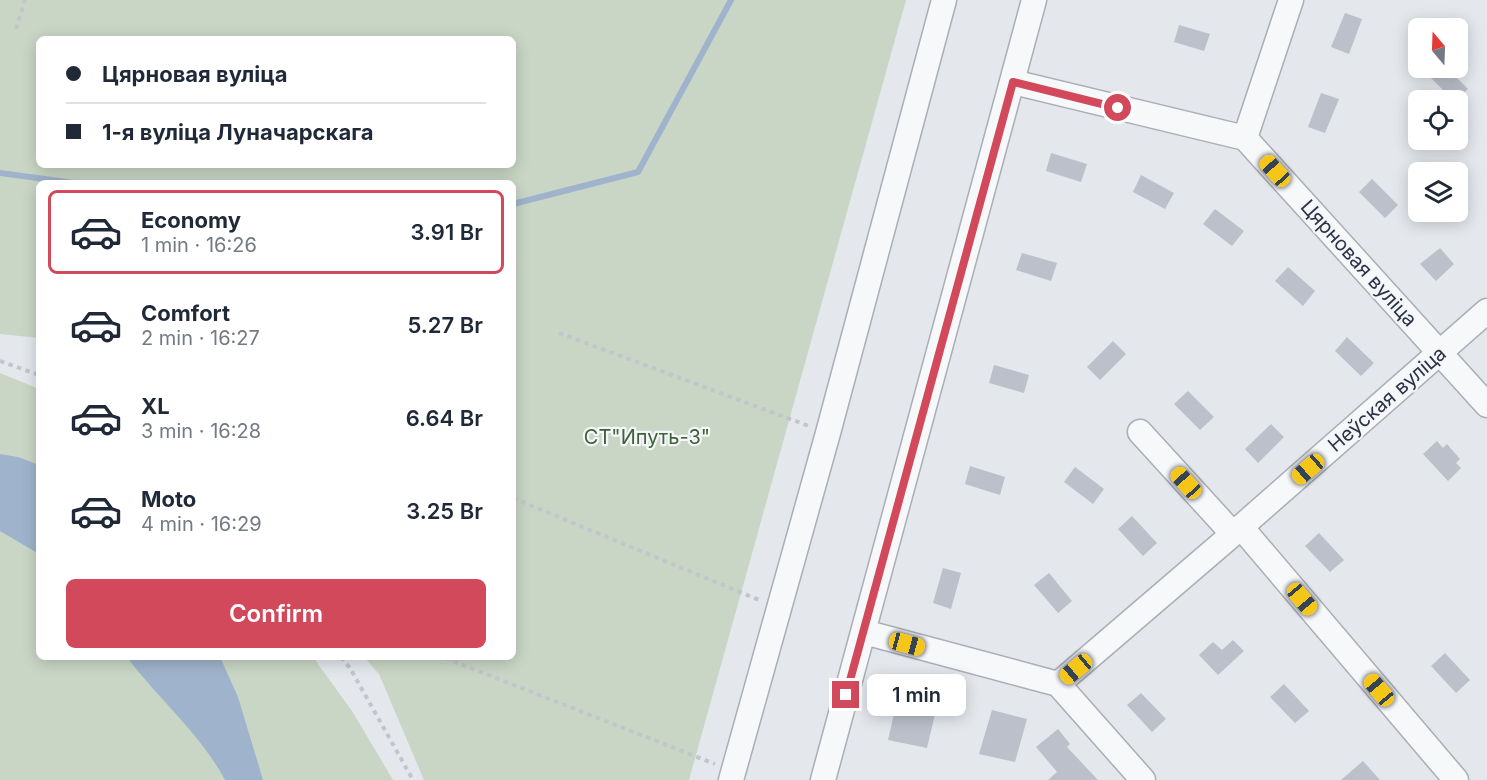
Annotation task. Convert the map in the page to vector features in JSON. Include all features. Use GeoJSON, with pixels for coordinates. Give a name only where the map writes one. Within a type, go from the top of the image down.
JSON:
{"type":"FeatureCollection","features":[{"type":"Feature","properties":{"kind":"street"},"geometry":{"type":"LineString","coordinates":[[733,776],[944,0]]}},
{"type":"Feature","properties":{"kind":"street"},"geometry":{"type":"LineString","coordinates":[[823,780],[1034,0]]}},
{"type":"Feature","properties":{"kind":"street"},"geometry":{"type":"LineString","coordinates":[[1013,82],[1245,138],[1291,0]]}},
{"type":"Feature","properties":{"kind":"street","name":"Цярновая вуліца"},"geometry":{"type":"LineString","coordinates":[[1245,138],[1487,405]]}},
{"type":"Feature","properties":{"kind":"street","name":"Неўская вуліца"},"geometry":{"type":"LineString","coordinates":[[1058,684],[1487,311]]}},
{"type":"Feature","properties":{"kind":"street"},"geometry":{"type":"LineString","coordinates":[[1140,432],[1237,530],[1456,780]]}},
{"type":"Feature","properties":{"kind":"street"},"geometry":{"type":"LineString","coordinates":[[864,632],[1058,684],[1143,780]]}},
{"type":"Feature","properties":{"kind":"path"},"geometry":{"type":"LineString","coordinates":[[16,29],[25,0]]}},
{"type":"Feature","properties":{"kind":"path"},"geometry":{"type":"LineString","coordinates":[[559,333],[828,433]]}},
{"type":"Feature","properties":{"kind":"path"},"geometry":{"type":"LineString","coordinates":[[0,361],[36,374]]}},
{"type":"Feature","properties":{"kind":"path"},"geometry":{"type":"LineString","coordinates":[[516,499],[779,608]]}},
{"type":"Feature","properties":{"kind":"path"},"geometry":{"type":"LineString","coordinates":[[343,660],[412,780]]}},
{"type":"Feature","properties":{"kind":"path"},"geometry":{"type":"LineString","coordinates":[[450,660],[733,776]]}},
{"type":"Feature","properties":{"kind":"green space","name":"СТ\"Ипуть-3\""},"geometry":{"type":"Polygon","coordinates":[[[0,0],[906,0],[689,780],[424,780],[379,674],[367,660],[516,660],[516,180],[36,180],[36,338],[0,334],[0,0]]]}},
{"type":"Feature","properties":{"kind":"green space"},"geometry":{"type":"Polygon","coordinates":[[[0,373],[36,388],[36,660],[315,660],[352,711],[393,780],[0,780],[0,373]]]}},
{"type":"Feature","properties":{"kind":"water"},"geometry":{"type":"Polygon","coordinates":[[[0,454],[18,457],[36,464],[36,552],[0,531],[0,454]]]}},
{"type":"Feature","properties":{"kind":"water"},"geometry":{"type":"Polygon","coordinates":[[[129,660],[221,660],[238,697],[263,780],[225,780],[204,747],[129,660]]]}},
{"type":"Feature","properties":{"kind":"building"},"geometry":{"type":"Polygon","coordinates":[[[1345,13],[1362,19],[1349,54],[1331,47],[1345,13]]]}},
{"type":"Feature","properties":{"kind":"building"},"geometry":{"type":"Polygon","coordinates":[[[1179,25],[1210,34],[1204,51],[1174,42],[1179,25]]]}},
{"type":"Feature","properties":{"kind":"building"},"geometry":{"type":"Polygon","coordinates":[[[1431,78],[1457,78],[1468,89],[1467,90],[1443,90],[1431,78]]]}},
{"type":"Feature","properties":{"kind":"building"},"geometry":{"type":"Polygon","coordinates":[[[1321,93],[1339,99],[1325,133],[1308,127],[1321,93]]]}},
{"type":"Feature","properties":{"kind":"building"},"geometry":{"type":"Polygon","coordinates":[[[1051,153],[1087,164],[1081,182],[1046,171],[1051,153]]]}},
{"type":"Feature","properties":{"kind":"building"},"geometry":{"type":"Polygon","coordinates":[[[1141,175],[1174,193],[1165,209],[1133,192],[1141,175]]]}},
{"type":"Feature","properties":{"kind":"building"},"geometry":{"type":"Polygon","coordinates":[[[1372,179],[1398,205],[1385,218],[1359,192],[1372,179]]]}},
{"type":"Feature","properties":{"kind":"building"},"geometry":{"type":"Polygon","coordinates":[[[1215,209],[1244,231],[1232,246],[1203,224],[1215,209]]]}},
{"type":"Feature","properties":{"kind":"building"},"geometry":{"type":"Polygon","coordinates":[[[1440,248],[1454,264],[1436,281],[1420,264],[1440,248]]]}},
{"type":"Feature","properties":{"kind":"building"},"geometry":{"type":"Polygon","coordinates":[[[1022,253],[1057,263],[1051,281],[1016,270],[1022,253]]]}},
{"type":"Feature","properties":{"kind":"building"},"geometry":{"type":"Polygon","coordinates":[[[1288,267],[1315,291],[1303,306],[1275,281],[1288,267]]]}},
{"type":"Feature","properties":{"kind":"building"},"geometry":{"type":"Polygon","coordinates":[[[1347,337],[1374,363],[1361,376],[1335,351],[1347,337]]]}},
{"type":"Feature","properties":{"kind":"building"},"geometry":{"type":"Polygon","coordinates":[[[1113,341],[1126,354],[1100,380],[1087,367],[1113,341]]]}},
{"type":"Feature","properties":{"kind":"building"},"geometry":{"type":"Polygon","coordinates":[[[994,365],[1029,375],[1024,393],[989,383],[994,365]]]}},
{"type":"Feature","properties":{"kind":"building"},"geometry":{"type":"Polygon","coordinates":[[[1188,391],[1214,417],[1200,430],[1174,404],[1188,391]]]}},
{"type":"Feature","properties":{"kind":"building"},"geometry":{"type":"Polygon","coordinates":[[[1271,424],[1284,437],[1258,463],[1245,449],[1271,424]]]}},
{"type":"Feature","properties":{"kind":"building"},"geometry":{"type":"Polygon","coordinates":[[[1437,441],[1443,448],[1447,444],[1460,459],[1456,463],[1461,468],[1448,481],[1423,454],[1437,441]]]}},
{"type":"Feature","properties":{"kind":"building"},"geometry":{"type":"Polygon","coordinates":[[[970,466],[1005,477],[1000,495],[965,484],[970,466]]]}},
{"type":"Feature","properties":{"kind":"building"},"geometry":{"type":"Polygon","coordinates":[[[1075,467],[1104,489],[1093,504],[1064,482],[1075,467]]]}},
{"type":"Feature","properties":{"kind":"building"},"geometry":{"type":"Polygon","coordinates":[[[1132,516],[1157,543],[1143,556],[1118,529],[1132,516]]]}},
{"type":"Feature","properties":{"kind":"building"},"geometry":{"type":"Polygon","coordinates":[[[1319,533],[1344,560],[1330,572],[1305,546],[1319,533]]]}},
{"type":"Feature","properties":{"kind":"building"},"geometry":{"type":"Polygon","coordinates":[[[943,568],[961,573],[951,609],[933,603],[943,568]]]}},
{"type":"Feature","properties":{"kind":"building"},"geometry":{"type":"Polygon","coordinates":[[[1049,573],[1072,601],[1058,613],[1034,585],[1049,573]]]}},
{"type":"Feature","properties":{"kind":"building"},"geometry":{"type":"Polygon","coordinates":[[[1233,640],[1244,651],[1218,675],[1199,655],[1213,642],[1222,650],[1233,640]]]}},
{"type":"Feature","properties":{"kind":"building"},"geometry":{"type":"Polygon","coordinates":[[[1445,653],[1470,680],[1456,693],[1431,666],[1445,653]]]}},
{"type":"Feature","properties":{"kind":"building"},"geometry":{"type":"Polygon","coordinates":[[[1284,684],[1309,711],[1295,723],[1270,697],[1284,684]]]}},
{"type":"Feature","properties":{"kind":"building"},"geometry":{"type":"Polygon","coordinates":[[[900,688],[939,697],[927,748],[888,740],[900,688]]]}},
{"type":"Feature","properties":{"kind":"building"},"geometry":{"type":"Polygon","coordinates":[[[1141,693],[1166,719],[1152,732],[1127,705],[1141,693]]]}},
{"type":"Feature","properties":{"kind":"building"},"geometry":{"type":"Polygon","coordinates":[[[992,710],[1027,719],[1015,762],[979,754],[992,710]]]}},
{"type":"Feature","properties":{"kind":"building"},"geometry":{"type":"Polygon","coordinates":[[[1058,729],[1070,744],[1067,747],[1098,780],[1048,780],[1057,772],[1036,747],[1058,729]]]}},
{"type":"Feature","properties":{"kind":"building"},"geometry":{"type":"Polygon","coordinates":[[[1363,761],[1380,780],[1341,780],[1363,761]]]}},
{"type":"Feature","properties":{"kind":"waterway"},"geometry":{"type":"LineString","coordinates":[[516,203],[638,172],[731,0]]}},
{"type":"Feature","properties":{"kind":"waterway"},"geometry":{"type":"LineString","coordinates":[[0,173],[52,180]]}},
{"type":"Feature","properties":{"kind":"route"},"geometry":{"type":"LineString","coordinates":[[846,695],[1013,82],[1118,108]]}}]}
